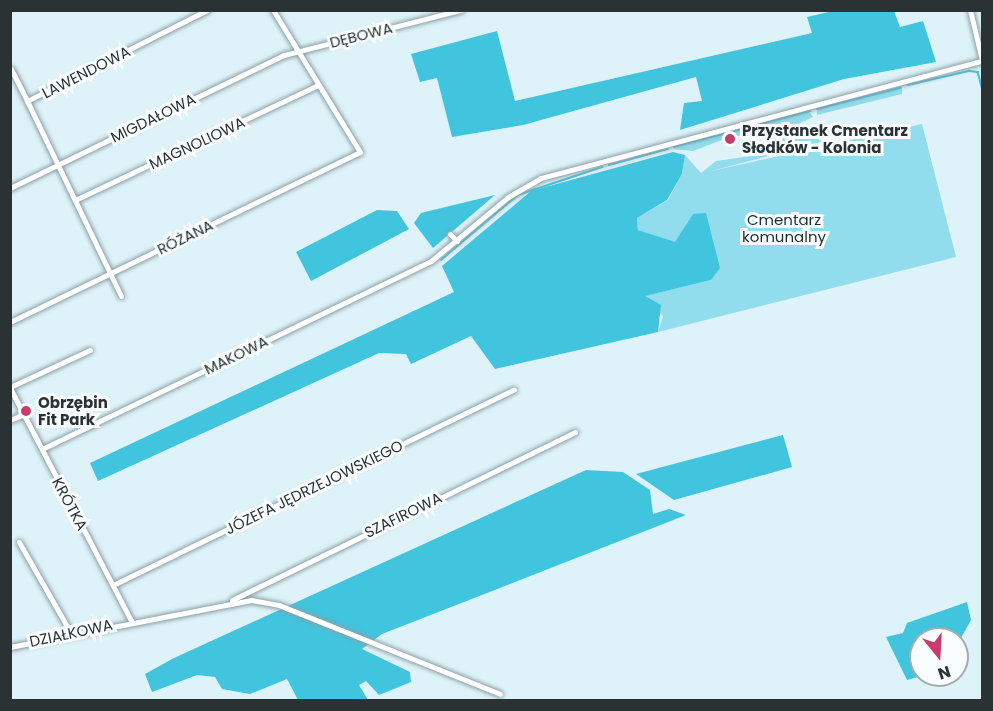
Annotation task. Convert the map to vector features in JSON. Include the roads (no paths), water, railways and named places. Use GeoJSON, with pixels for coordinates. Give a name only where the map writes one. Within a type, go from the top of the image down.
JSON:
{"type":"FeatureCollection","features":[{"type":"Feature","properties":{"kind":"street","name":"LAWENDOWA"},"geometry":{"type":"LineString","coordinates":[[121,296],[27,101],[207,10]]}},
{"type":"Feature","properties":{"kind":"street"},"geometry":{"type":"LineString","coordinates":[[273,10],[318,85]]}},
{"type":"Feature","properties":{"kind":"street","name":"DĘBOWA"},"geometry":{"type":"LineString","coordinates":[[297,50],[461,10]]}},
{"type":"Feature","properties":{"kind":"street"},"geometry":{"type":"LineString","coordinates":[[970,10],[982,60]]}},
{"type":"Feature","properties":{"kind":"street","name":"MIGDAŁOWA"},"geometry":{"type":"LineString","coordinates":[[10,188],[297,50]]}},
{"type":"Feature","properties":{"kind":"street","name":"MAKOWA"},"geometry":{"type":"LineString","coordinates":[[42,449],[430,261],[523,187],[982,60]]}},
{"type":"Feature","properties":{"kind":"street"},"geometry":{"type":"LineString","coordinates":[[11,69],[27,101]]}},
{"type":"Feature","properties":{"kind":"street","name":"RÓŻANA"},"geometry":{"type":"LineString","coordinates":[[10,322],[360,152],[318,85]]}},
{"type":"Feature","properties":{"kind":"street","name":"MAGNOLIOWA"},"geometry":{"type":"LineString","coordinates":[[75,200],[318,85]]}},
{"type":"Feature","properties":{"kind":"street"},"geometry":{"type":"LineString","coordinates":[[450,234],[457,241]]}},
{"type":"Feature","properties":{"kind":"street"},"geometry":{"type":"LineString","coordinates":[[10,388],[90,350]]}},
{"type":"Feature","properties":{"kind":"street","name":"KRÓTKA"},"geometry":{"type":"LineString","coordinates":[[10,388],[131,620]]}},
{"type":"Feature","properties":{"kind":"street","name":"JÓZEFA JĘDRZEJOWSKIEGO"},"geometry":{"type":"LineString","coordinates":[[113,585],[514,389]]}},
{"type":"Feature","properties":{"kind":"street"},"geometry":{"type":"LineString","coordinates":[[10,420],[24,414]]}},
{"type":"Feature","properties":{"kind":"street","name":"SZAFIROWA"},"geometry":{"type":"LineString","coordinates":[[232,600],[576,432]]}},
{"type":"Feature","properties":{"kind":"street"},"geometry":{"type":"LineString","coordinates":[[19,542],[71,633]]}},
{"type":"Feature","properties":{"kind":"street"},"geometry":{"type":"LineString","coordinates":[[232,600],[279,605],[500,694]]}},
{"type":"Feature","properties":{"kind":"street","name":"DZIAŁKOWA"},"geometry":{"type":"LineString","coordinates":[[10,646],[232,600]]}},
{"type":"Feature","properties":{"kind":"waterway"},"geometry":{"type":"LineString","coordinates":[[908,85],[969,71],[978,72],[982,87]]}},
{"type":"Feature","properties":{"kind":"waterway"},"geometry":{"type":"LineString","coordinates":[[817,109],[900,88]]}},
{"type":"Feature","properties":{"kind":"waterway"},"geometry":{"type":"LineString","coordinates":[[674,147],[810,111]]}},
{"type":"Feature","properties":{"kind":"waterway"},"geometry":{"type":"LineString","coordinates":[[609,165],[668,149]]}},
{"type":"Feature","properties":{"kind":"waterway"},"geometry":{"type":"LineString","coordinates":[[441,260],[518,195],[602,167]]}},
{"type":"Feature","properties":{"kind":"place","name":"Przystanek Cmentarz Słodków - Kolonia"},"geometry":{"type":"Point","coordinates":[730,139]}},
{"type":"Feature","properties":{"kind":"place","name":"Obrzębin Fit Park"},"geometry":{"type":"Point","coordinates":[26,411]}},
{"type":"Feature","properties":{"kind":"park label","name":"Cmentarz komunalny"},"geometry":{"type":"Point","coordinates":[784,228]}}]}
